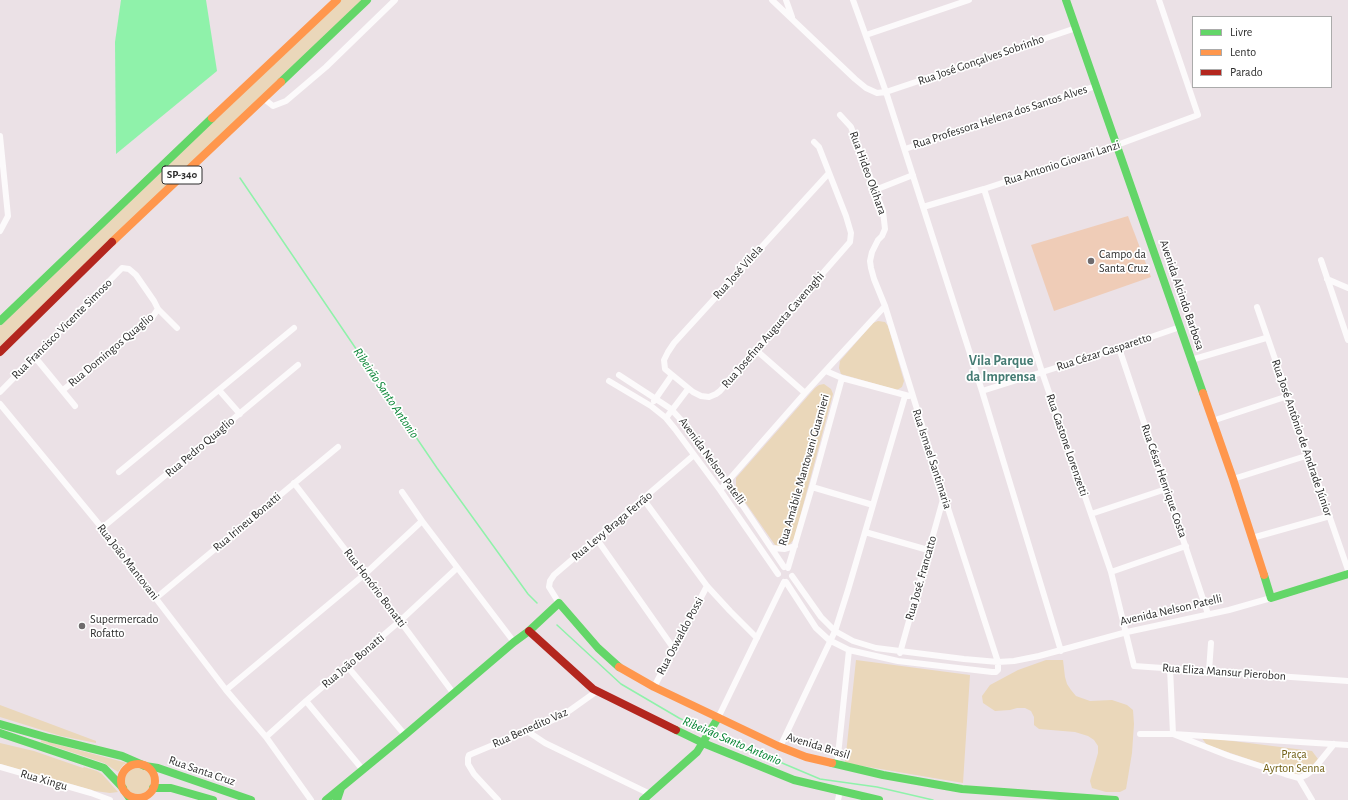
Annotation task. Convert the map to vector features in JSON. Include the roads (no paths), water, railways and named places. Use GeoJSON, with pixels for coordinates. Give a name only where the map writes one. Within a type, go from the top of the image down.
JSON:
{"type":"FeatureCollection","features":[{"type":"Feature","properties":{"kind":"main road","name":"SP-340"},"geometry":{"type":"LineString","coordinates":[[0,321],[190,138],[337,0]]}},
{"type":"Feature","properties":{"kind":"main road","name":"SP-340"},"geometry":{"type":"LineString","coordinates":[[0,352],[71,281],[367,0]]}},
{"type":"Feature","properties":{"kind":"main road","name":"Avenida Alcindo Barbosa"},"geometry":{"type":"LineString","coordinates":[[1066,0],[1233,479],[1271,598]]}},
{"type":"Feature","properties":{"kind":"main road"},"geometry":{"type":"LineString","coordinates":[[0,360],[17,335]]}},
{"type":"Feature","properties":{"kind":"main road","name":"Avenida Nelson Patelli"},"geometry":{"type":"LineString","coordinates":[[1271,598],[1348,574]]}},
{"type":"Feature","properties":{"kind":"main road"},"geometry":{"type":"LineString","coordinates":[[326,800],[529,631],[559,602]]}},
{"type":"Feature","properties":{"kind":"main road","name":"Avenida Brasil"},"geometry":{"type":"LineString","coordinates":[[559,602],[585,634],[626,672],[717,719],[780,747],[837,765],[962,789],[1115,800]]}},
{"type":"Feature","properties":{"kind":"main road"},"geometry":{"type":"LineString","coordinates":[[529,631],[597,691],[775,773],[839,796],[879,800]]}},
{"type":"Feature","properties":{"kind":"main road"},"geometry":{"type":"LineString","coordinates":[[643,800],[697,752],[717,719]]}},
{"type":"Feature","properties":{"kind":"main road"},"geometry":{"type":"LineString","coordinates":[[0,723],[21,730],[122,756],[145,766],[153,773],[155,783],[153,788],[146,796],[135,798],[124,790],[121,779],[122,775],[127,768],[136,764],[145,766]]}},
{"type":"Feature","properties":{"kind":"main road"},"geometry":{"type":"LineString","coordinates":[[0,733],[99,767],[109,772],[131,800]]}},
{"type":"Feature","properties":{"kind":"main road"},"geometry":{"type":"LineString","coordinates":[[0,739],[76,759]]}},
{"type":"Feature","properties":{"kind":"main road","name":"Rua Santa Cruz"},"geometry":{"type":"LineString","coordinates":[[145,766],[158,768],[251,800]]}},
{"type":"Feature","properties":{"kind":"main road"},"geometry":{"type":"LineString","coordinates":[[337,800],[341,787]]}},
{"type":"Feature","properties":{"kind":"main road","name":"Rua Santa Cruz"},"geometry":{"type":"LineString","coordinates":[[153,788],[171,788],[213,800]]}},
{"type":"Feature","properties":{"kind":"street"},"geometry":{"type":"LineString","coordinates":[[263,98],[272,106],[286,101],[326,67],[395,0]]}},
{"type":"Feature","properties":{"kind":"street"},"geometry":{"type":"LineString","coordinates":[[772,0],[862,85],[874,92],[886,92]]}},
{"type":"Feature","properties":{"kind":"street"},"geometry":{"type":"LineString","coordinates":[[786,0],[793,19]]}},
{"type":"Feature","properties":{"kind":"street"},"geometry":{"type":"LineString","coordinates":[[853,0],[905,149],[982,391],[1061,651]]}},
{"type":"Feature","properties":{"kind":"street"},"geometry":{"type":"LineString","coordinates":[[866,35],[969,0]]}},
{"type":"Feature","properties":{"kind":"street","name":"Rua Antonio Giovani Lanzi"},"geometry":{"type":"LineString","coordinates":[[923,207],[984,189],[1117,145],[1198,115],[1159,0]]}},
{"type":"Feature","properties":{"kind":"street","name":"Rua José Gonçalves Sobrinho"},"geometry":{"type":"LineString","coordinates":[[886,92],[1076,28]]}},
{"type":"Feature","properties":{"kind":"street","name":"Rua Professora Helena dos Santos Alves"},"geometry":{"type":"LineString","coordinates":[[905,149],[1096,86]]}},
{"type":"Feature","properties":{"kind":"street","name":"Rua Hideo Okihara"},"geometry":{"type":"LineString","coordinates":[[840,115],[851,127],[883,211],[885,225],[884,232],[875,244],[870,256]]}},
{"type":"Feature","properties":{"kind":"street"},"geometry":{"type":"LineString","coordinates":[[0,136],[8,216],[0,232]]}},
{"type":"Feature","properties":{"kind":"street"},"geometry":{"type":"LineString","coordinates":[[814,142],[819,147],[829,173]]}},
{"type":"Feature","properties":{"kind":"street","name":"Rua Josefina Augusta Cavenaghi"},"geometry":{"type":"LineString","coordinates":[[672,375],[688,389],[701,396],[712,396],[720,391],[848,245],[852,236],[850,228],[829,173]]}},
{"type":"Feature","properties":{"kind":"street","name":"Rua José Vilela"},"geometry":{"type":"LineString","coordinates":[[672,375],[665,369],[664,365],[666,355],[674,343],[829,173]]}},
{"type":"Feature","properties":{"kind":"street"},"geometry":{"type":"LineString","coordinates":[[875,190],[913,175]]}},
{"type":"Feature","properties":{"kind":"street","name":"Rua Gastone Lorenzetti"},"geometry":{"type":"LineString","coordinates":[[984,189],[1042,372],[1111,572],[1127,632]]}},
{"type":"Feature","properties":{"kind":"street","name":"Rua Ismael Santimaria"},"geometry":{"type":"LineString","coordinates":[[870,256],[874,279],[885,306],[944,496],[998,662]]}},
{"type":"Feature","properties":{"kind":"street"},"geometry":{"type":"LineString","coordinates":[[1321,260],[1348,340]]}},
{"type":"Feature","properties":{"kind":"street","name":"Rua Francisco Vicente Simoso"},"geometry":{"type":"LineString","coordinates":[[0,392],[119,270],[125,268],[131,270],[136,275],[158,309]]}},
{"type":"Feature","properties":{"kind":"street"},"geometry":{"type":"LineString","coordinates":[[1327,279],[1348,288]]}},
{"type":"Feature","properties":{"kind":"street"},"geometry":{"type":"LineString","coordinates":[[720,490],[805,393],[885,306]]}},
{"type":"Feature","properties":{"kind":"street","name":"Rua José Antônio de Andrade Júnior"},"geometry":{"type":"LineString","coordinates":[[1257,307],[1266,338],[1309,455],[1348,570]]}},
{"type":"Feature","properties":{"kind":"street"},"geometry":{"type":"LineString","coordinates":[[158,309],[177,328]]}},
{"type":"Feature","properties":{"kind":"street","name":"Rua Domingos Quaglio"},"geometry":{"type":"LineString","coordinates":[[63,390],[151,319],[158,309]]}},
{"type":"Feature","properties":{"kind":"street","name":"Rua Cézar Gasparetto"},"geometry":{"type":"LineString","coordinates":[[982,391],[1119,348],[1180,327]]}},
{"type":"Feature","properties":{"kind":"street"},"geometry":{"type":"LineString","coordinates":[[119,472],[294,328]]}},
{"type":"Feature","properties":{"kind":"street"},"geometry":{"type":"LineString","coordinates":[[1191,360],[1266,338]]}},
{"type":"Feature","properties":{"kind":"street","name":"Rua César Henrique Costa"},"geometry":{"type":"LineString","coordinates":[[1119,348],[1208,614]]}},
{"type":"Feature","properties":{"kind":"street"},"geometry":{"type":"LineString","coordinates":[[756,350],[805,393]]}},
{"type":"Feature","properties":{"kind":"street"},"geometry":{"type":"LineString","coordinates":[[34,356],[76,406]]}},
{"type":"Feature","properties":{"kind":"street","name":"Rua Pedro Quaglio"},"geometry":{"type":"LineString","coordinates":[[102,528],[298,365]]}},
{"type":"Feature","properties":{"kind":"street"},"geometry":{"type":"LineString","coordinates":[[826,371],[842,378],[913,397]]}},
{"type":"Feature","properties":{"kind":"street","name":"Avenida Nelson Patelli"},"geometry":{"type":"LineString","coordinates":[[619,375],[656,398],[682,421],[727,482],[786,568]]}},
{"type":"Feature","properties":{"kind":"street"},"geometry":{"type":"LineString","coordinates":[[651,406],[672,375]]}},
{"type":"Feature","properties":{"kind":"street","name":"Rua Amábile Mantovani Guarnieri"},"geometry":{"type":"LineString","coordinates":[[786,568],[795,546],[842,378]]}},
{"type":"Feature","properties":{"kind":"street","name":"Avenida Nelson Patelli"},"geometry":{"type":"LineString","coordinates":[[609,381],[651,406],[666,418],[684,440],[720,490],[778,574]]}},
{"type":"Feature","properties":{"kind":"street"},"geometry":{"type":"LineString","coordinates":[[666,418],[688,389]]}},
{"type":"Feature","properties":{"kind":"street"},"geometry":{"type":"LineString","coordinates":[[219,390],[240,414]]}},
{"type":"Feature","properties":{"kind":"street"},"geometry":{"type":"LineString","coordinates":[[780,747],[834,631],[905,396]]}},
{"type":"Feature","properties":{"kind":"street"},"geometry":{"type":"LineString","coordinates":[[1212,421],[1288,396]]}},
{"type":"Feature","properties":{"kind":"street","name":"Rua João Mantovani"},"geometry":{"type":"LineString","coordinates":[[0,404],[102,528],[226,690],[266,737],[311,800]]}},
{"type":"Feature","properties":{"kind":"street","name":"Rua Irineu Bonatti"},"geometry":{"type":"LineString","coordinates":[[156,598],[338,447]]}},
{"type":"Feature","properties":{"kind":"street","name":"Rua Levy Braga Ferrão"},"geometry":{"type":"LineString","coordinates":[[559,602],[550,589],[549,585],[551,579],[596,538],[644,500],[694,455]]}},
{"type":"Feature","properties":{"kind":"street"},"geometry":{"type":"LineString","coordinates":[[1233,479],[1309,455]]}},
{"type":"Feature","properties":{"kind":"street","name":"Rua Honório Bonatti"},"geometry":{"type":"LineString","coordinates":[[294,483],[365,574],[454,694]]}},
{"type":"Feature","properties":{"kind":"street"},"geometry":{"type":"LineString","coordinates":[[812,487],[873,505]]}},
{"type":"Feature","properties":{"kind":"street"},"geometry":{"type":"LineString","coordinates":[[1091,514],[1166,489]]}},
{"type":"Feature","properties":{"kind":"street"},"geometry":{"type":"LineString","coordinates":[[402,492],[457,568],[514,642]]}},
{"type":"Feature","properties":{"kind":"street","name":"Rua José. Francatto"},"geometry":{"type":"LineString","coordinates":[[898,660],[944,496]]}},
{"type":"Feature","properties":{"kind":"street"},"geometry":{"type":"LineString","coordinates":[[644,500],[707,586],[757,638]]}},
{"type":"Feature","properties":{"kind":"street"},"geometry":{"type":"LineString","coordinates":[[1252,538],[1330,516]]}},
{"type":"Feature","properties":{"kind":"street"},"geometry":{"type":"LineString","coordinates":[[226,690],[365,574],[422,521]]}},
{"type":"Feature","properties":{"kind":"street"},"geometry":{"type":"LineString","coordinates":[[865,532],[928,550]]}},
{"type":"Feature","properties":{"kind":"street"},"geometry":{"type":"LineString","coordinates":[[596,538],[674,649]]}},
{"type":"Feature","properties":{"kind":"street"},"geometry":{"type":"LineString","coordinates":[[772,548],[785,549],[795,546]]}},
{"type":"Feature","properties":{"kind":"street"},"geometry":{"type":"LineString","coordinates":[[1111,572],[1186,546]]}},
{"type":"Feature","properties":{"kind":"street","name":"Rua João Bonatti"},"geometry":{"type":"LineString","coordinates":[[266,737],[400,621],[457,568]]}},
{"type":"Feature","properties":{"kind":"street"},"geometry":{"type":"LineString","coordinates":[[717,719],[785,582],[791,579],[792,572],[786,568],[780,569],[778,574],[780,580],[785,582],[816,628],[829,640],[849,650],[898,660],[994,673],[998,670],[998,662]]}},
{"type":"Feature","properties":{"kind":"street","name":"Avenida Nelson Patelli"},"geometry":{"type":"LineString","coordinates":[[792,576],[814,609],[834,631],[853,641],[866,646],[998,662],[1027,659],[1127,632],[1271,598]]}},
{"type":"Feature","properties":{"kind":"street","name":"Rua Oswaldo Possi"},"geometry":{"type":"LineString","coordinates":[[654,687],[707,586]]}},
{"type":"Feature","properties":{"kind":"street","name":"Rua Eliza Mansur Pierobon"},"geometry":{"type":"LineString","coordinates":[[1127,632],[1134,666],[1348,682]]}},
{"type":"Feature","properties":{"kind":"street"},"geometry":{"type":"LineString","coordinates":[[1209,671],[1211,643]]}},
{"type":"Feature","properties":{"kind":"street"},"geometry":{"type":"LineString","coordinates":[[837,765],[849,650]]}},
{"type":"Feature","properties":{"kind":"street"},"geometry":{"type":"LineString","coordinates":[[347,666],[405,735]]}},
{"type":"Feature","properties":{"kind":"street"},"geometry":{"type":"LineString","coordinates":[[1170,668],[1173,734]]}},
{"type":"Feature","properties":{"kind":"street","name":"Rua Benedito Vaz"},"geometry":{"type":"LineString","coordinates":[[498,800],[474,774],[468,764],[468,758],[473,752],[559,717],[597,691]]}},
{"type":"Feature","properties":{"kind":"street"},"geometry":{"type":"LineString","coordinates":[[306,701],[363,770]]}},
{"type":"Feature","properties":{"kind":"street"},"geometry":{"type":"LineString","coordinates":[[527,731],[544,743],[650,794]]}},
{"type":"Feature","properties":{"kind":"street"},"geometry":{"type":"LineString","coordinates":[[1140,734],[1173,734],[1348,745]]}},
{"type":"Feature","properties":{"kind":"street"},"geometry":{"type":"LineString","coordinates":[[1173,734],[1229,756],[1299,778],[1313,770],[1334,744]]}},
{"type":"Feature","properties":{"kind":"street","name":"Rua Xingu"},"geometry":{"type":"LineString","coordinates":[[0,767],[92,793],[110,800]]}},
{"type":"Feature","properties":{"kind":"street"},"geometry":{"type":"LineString","coordinates":[[1299,778],[1312,800]]}},
{"type":"Feature","properties":{"kind":"waterway","name":"Ribeirão Santo Antonio"},"geometry":{"type":"LineString","coordinates":[[240,178],[437,468],[528,594],[537,603]]}},
{"type":"Feature","properties":{"kind":"waterway","name":"Ribeirão Santo Antonio"},"geometry":{"type":"LineString","coordinates":[[557,625],[621,684],[679,718],[706,731]]}},
{"type":"Feature","properties":{"kind":"waterway","name":"Ribeirão Santo Antonio"},"geometry":{"type":"LineString","coordinates":[[711,733],[820,779],[877,787],[933,800]]}},
{"type":"Feature","properties":{"kind":"place","name":"Campo da Santa Cruz"},"geometry":{"type":"Point","coordinates":[1091,261]}},
{"type":"Feature","properties":{"kind":"place","name":"Supermercado Rofatto"},"geometry":{"type":"Point","coordinates":[82,626]}},
{"type":"Feature","properties":{"kind":"district","name":"Vila Parque da Imprensa"},"geometry":{"type":"Point","coordinates":[1001,370]}},
{"type":"Feature","properties":{"kind":"park label","name":"Praça Ayrton Senna"},"geometry":{"type":"Point","coordinates":[1294,761]}}]}
